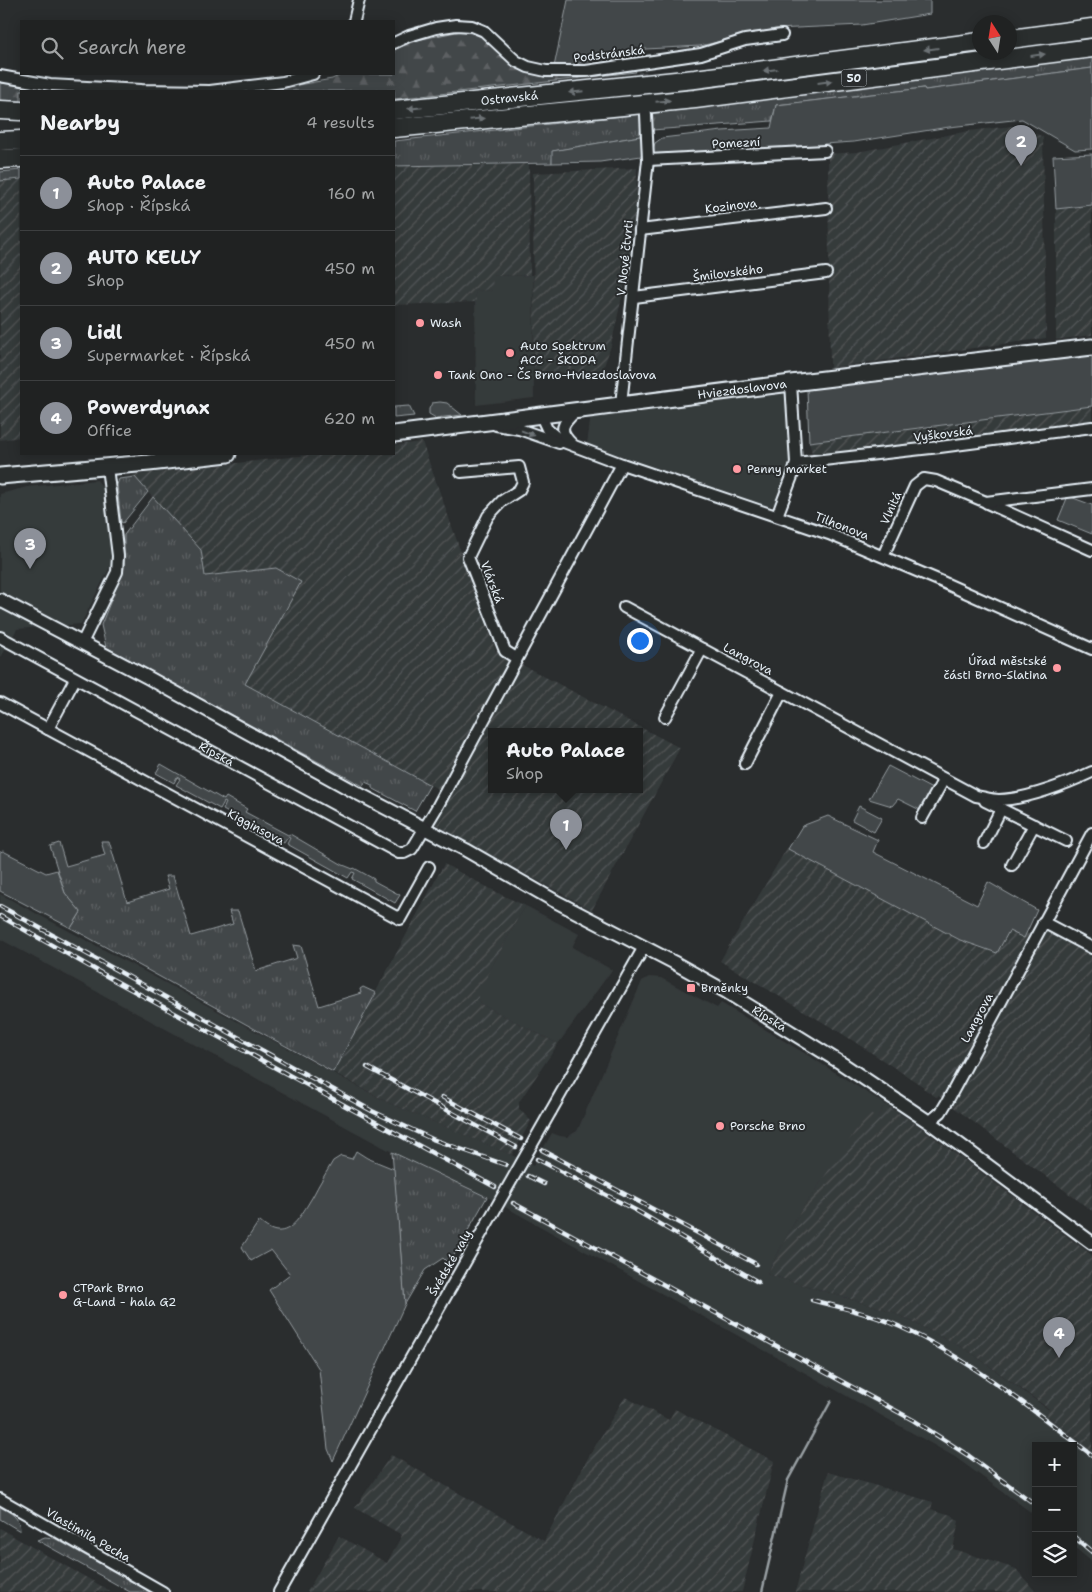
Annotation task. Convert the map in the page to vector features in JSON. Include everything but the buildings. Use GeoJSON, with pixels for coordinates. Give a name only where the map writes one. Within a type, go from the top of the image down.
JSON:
{"type":"FeatureCollection","features":[{"type":"Feature","properties":{"kind":"highway"},"geometry":{"type":"LineString","coordinates":[[1017,38],[1092,28]]}},
{"type":"Feature","properties":{"kind":"highway","name":"Ostravská"},"geometry":{"type":"LineString","coordinates":[[395,110],[695,79],[972,43]]}},
{"type":"Feature","properties":{"kind":"highway","name":"Ostravská"},"geometry":{"type":"LineString","coordinates":[[395,128],[695,98],[1092,48]]}},
{"type":"Feature","properties":{"kind":"highway"},"geometry":{"type":"LineString","coordinates":[[0,110],[20,111]]}},
{"type":"Feature","properties":{"kind":"highway"},"geometry":{"type":"LineString","coordinates":[[0,141],[20,140]]}},
{"type":"Feature","properties":{"kind":"highway"},"geometry":{"type":"LineString","coordinates":[[0,159],[20,158]]}},
{"type":"Feature","properties":{"kind":"main road","name":"Hviezdoslavova"},"geometry":{"type":"LineString","coordinates":[[395,434],[622,404],[1092,347]]}},
{"type":"Feature","properties":{"kind":"main road"},"geometry":{"type":"LineString","coordinates":[[0,476],[219,455]]}},
{"type":"Feature","properties":{"kind":"street"},"geometry":{"type":"LineString","coordinates":[[354,20],[359,0]]}},
{"type":"Feature","properties":{"kind":"street","name":"Podstránská"},"geometry":{"type":"LineString","coordinates":[[395,43],[409,36],[436,28],[456,25],[472,26],[484,30],[516,61],[528,67],[546,71],[586,71],[641,68],[701,54],[745,40],[782,35]]}},
{"type":"Feature","properties":{"kind":"street"},"geometry":{"type":"LineString","coordinates":[[218,90],[283,82],[309,75]]}},
{"type":"Feature","properties":{"kind":"street"},"geometry":{"type":"LineString","coordinates":[[0,76],[50,84],[142,90]]}},
{"type":"Feature","properties":{"kind":"street","name":"V Nové čtvrti"},"geometry":{"type":"LineString","coordinates":[[622,404],[648,160],[646,114]]}},
{"type":"Feature","properties":{"kind":"street","name":"Pomezní"},"geometry":{"type":"LineString","coordinates":[[648,160],[825,151]]}},
{"type":"Feature","properties":{"kind":"street","name":"Kozinova"},"geometry":{"type":"LineString","coordinates":[[640,230],[826,208]]}},
{"type":"Feature","properties":{"kind":"street","name":"Šmilovského"},"geometry":{"type":"LineString","coordinates":[[634,298],[826,273]]}},
{"type":"Feature","properties":{"kind":"street"},"geometry":{"type":"LineString","coordinates":[[777,516],[794,474],[796,463],[792,383]]}},
{"type":"Feature","properties":{"kind":"street"},"geometry":{"type":"LineString","coordinates":[[575,446],[564,435],[563,427],[576,410]]}},
{"type":"Feature","properties":{"kind":"street","name":"Tilhonova"},"geometry":{"type":"LineString","coordinates":[[541,416],[547,429],[561,441],[622,464],[777,516],[883,556],[1092,649]]}},
{"type":"Feature","properties":{"kind":"street","name":"Tilhonova"},"geometry":{"type":"LineString","coordinates":[[481,423],[518,429],[546,440],[575,446]]}},
{"type":"Feature","properties":{"kind":"street","name":"Vyškovská"},"geometry":{"type":"LineString","coordinates":[[796,463],[940,447],[1092,427]]}},
{"type":"Feature","properties":{"kind":"street"},"geometry":{"type":"LineString","coordinates":[[425,827],[622,464]]}},
{"type":"Feature","properties":{"kind":"street"},"geometry":{"type":"LineString","coordinates":[[82,643],[117,572],[118,556],[108,467]]}},
{"type":"Feature","properties":{"kind":"street","name":"Vlárská"},"geometry":{"type":"LineString","coordinates":[[460,472],[519,467],[523,482],[519,490],[502,501],[488,516],[468,557],[505,651],[516,658]]}},
{"type":"Feature","properties":{"kind":"street","name":"Vlnitá"},"geometry":{"type":"LineString","coordinates":[[883,556],[915,486],[924,479],[936,480],[1092,550]]}},
{"type":"Feature","properties":{"kind":"street"},"geometry":{"type":"LineString","coordinates":[[986,502],[1092,490]]}},
{"type":"Feature","properties":{"kind":"street","name":"Řípská"},"geometry":{"type":"LineString","coordinates":[[0,600],[359,794],[425,827],[555,901],[644,947],[749,1006],[848,1068],[929,1122],[1092,1243]]}},
{"type":"Feature","properties":{"kind":"street","name":"Langrova"},"geometry":{"type":"LineString","coordinates":[[624,607],[976,796],[1066,841]]}},
{"type":"Feature","properties":{"kind":"street","name":"Řípská"},"geometry":{"type":"LineString","coordinates":[[0,637],[399,853],[406,853],[412,850],[425,827]]}},
{"type":"Feature","properties":{"kind":"street"},"geometry":{"type":"LineString","coordinates":[[665,717],[702,649]]}},
{"type":"Feature","properties":{"kind":"street"},"geometry":{"type":"LineString","coordinates":[[48,729],[75,679]]}},
{"type":"Feature","properties":{"kind":"street"},"geometry":{"type":"LineString","coordinates":[[745,764],[782,692]]}},
{"type":"Feature","properties":{"kind":"street","name":"Kigginsova"},"geometry":{"type":"LineString","coordinates":[[0,703],[400,919],[429,867]]}},
{"type":"Feature","properties":{"kind":"street","name":"Langrova"},"geometry":{"type":"LineString","coordinates":[[976,796],[997,800],[1017,797],[1067,783],[1092,772]]}},
{"type":"Feature","properties":{"kind":"street"},"geometry":{"type":"LineString","coordinates":[[922,818],[944,779]]}},
{"type":"Feature","properties":{"kind":"street"},"geometry":{"type":"LineString","coordinates":[[1016,816],[1017,797]]}},
{"type":"Feature","properties":{"kind":"street"},"geometry":{"type":"LineString","coordinates":[[984,843],[1001,809]]}},
{"type":"Feature","properties":{"kind":"street"},"geometry":{"type":"LineString","coordinates":[[1012,865],[1034,824]]}},
{"type":"Feature","properties":{"kind":"street","name":"Langrova"},"geometry":{"type":"LineString","coordinates":[[929,1122],[947,1102],[1092,833]]}},
{"type":"Feature","properties":{"kind":"street"},"geometry":{"type":"LineString","coordinates":[[1043,922],[1092,948]]}},
{"type":"Feature","properties":{"kind":"street","name":"Švédské valy"},"geometry":{"type":"LineString","coordinates":[[279,1592],[644,947]]}},
{"type":"Feature","properties":{"kind":"street","name":"Vlastimila Pecha"},"geometry":{"type":"LineString","coordinates":[[0,1499],[164,1592]]}},
{"type":"Feature","properties":{"kind":"shaded area"},"geometry":{"type":"Polygon","coordinates":[[[1012,126],[1027,129],[1043,137],[1046,338],[830,368],[828,154],[857,152],[969,131],[1012,126]]]}},
{"type":"Feature","properties":{"kind":"shaded area"},"geometry":{"type":"Polygon","coordinates":[[[529,164],[530,275],[492,276],[493,290],[475,291],[476,302],[395,305],[395,166],[529,164]]]}},
{"type":"Feature","properties":{"kind":"shaded area"},"geometry":{"type":"Polygon","coordinates":[[[637,168],[636,234],[611,346],[602,372],[534,373],[533,173],[637,168]]]}},
{"type":"Feature","properties":{"kind":"shaded area"},"geometry":{"type":"Polygon","coordinates":[[[20,179],[20,437],[0,440],[0,181],[20,179]]]}},
{"type":"Feature","properties":{"kind":"shaded area"},"geometry":{"type":"Polygon","coordinates":[[[1092,205],[1092,335],[1056,340],[1056,209],[1092,205]]]}},
{"type":"Feature","properties":{"kind":"shaded area"},"geometry":{"type":"Polygon","coordinates":[[[533,275],[534,398],[476,405],[475,291],[492,290],[492,276],[533,275]]]}},
{"type":"Feature","properties":{"kind":"shaded area"},"geometry":{"type":"Polygon","coordinates":[[[782,391],[787,399],[792,461],[777,502],[770,507],[587,444],[591,414],[782,391]]]}},
{"type":"Feature","properties":{"kind":"shaded area"},"geometry":{"type":"Polygon","coordinates":[[[1092,406],[1092,432],[815,464],[809,442],[1092,406]]]}},
{"type":"Feature","properties":{"kind":"shaded area"},"geometry":{"type":"Polygon","coordinates":[[[422,442],[496,651],[642,728],[488,728],[488,793],[643,793],[643,728],[680,748],[592,910],[434,823],[447,794],[245,684],[276,568],[205,576],[201,550],[132,475],[308,455],[395,455],[395,445],[422,442]]]}},
{"type":"Feature","properties":{"kind":"shaded area"},"geometry":{"type":"Polygon","coordinates":[[[97,480],[103,488],[111,551],[110,567],[81,624],[17,629],[0,659],[0,494],[27,487],[97,480]]]}},
{"type":"Feature","properties":{"kind":"shaded area"},"geometry":{"type":"Polygon","coordinates":[[[787,848],[960,940],[979,948],[994,951],[1009,930],[1024,937],[1026,933],[1040,940],[1046,930],[1092,954],[1092,1211],[939,1096],[936,1097],[924,1087],[841,1033],[720,961],[787,848]]]}},
{"type":"Feature","properties":{"kind":"shaded area"},"geometry":{"type":"Polygon","coordinates":[[[444,864],[526,906],[478,994],[481,1004],[558,1044],[519,1102],[519,1109],[531,1121],[512,1155],[389,1103],[333,1072],[444,864]]]}},
{"type":"Feature","properties":{"kind":"shaded area"},"geometry":{"type":"Polygon","coordinates":[[[0,894],[389,1103],[508,1153],[533,1166],[552,1133],[567,1137],[577,1131],[642,981],[649,977],[661,978],[717,1008],[721,1003],[885,1104],[877,1119],[861,1125],[799,1214],[767,1274],[891,1311],[969,1351],[1049,1410],[1046,1415],[1078,1440],[1092,1454],[1092,1562],[1077,1549],[1077,1442],[1032,1442],[1032,1513],[955,1457],[836,1390],[487,1197],[392,1152],[0,939],[0,894]]]}},
{"type":"Feature","properties":{"kind":"shaded area"},"geometry":{"type":"Polygon","coordinates":[[[526,906],[579,934],[572,947],[612,970],[558,1044],[481,1004],[477,994],[526,906]]]}},
{"type":"Feature","properties":{"kind":"shaded area"},"geometry":{"type":"Polygon","coordinates":[[[885,1104],[916,1124],[1092,1255],[1092,1454],[1078,1440],[1046,1415],[1049,1409],[969,1351],[891,1311],[767,1274],[799,1214],[860,1124],[868,1113],[877,1118],[885,1104]]]}},
{"type":"Feature","properties":{"kind":"shaded area"},"geometry":{"type":"Polygon","coordinates":[[[625,1397],[669,1420],[675,1409],[774,1461],[742,1592],[307,1592],[339,1536],[387,1563],[402,1535],[355,1508],[391,1455],[544,1541],[589,1456],[625,1397]]]}},
{"type":"Feature","properties":{"kind":"shaded area"},"geometry":{"type":"Polygon","coordinates":[[[828,1472],[933,1502],[931,1509],[951,1515],[959,1521],[953,1549],[1016,1569],[1036,1592],[795,1592],[828,1472]]]}},
{"type":"Feature","properties":{"kind":"shaded area"},"geometry":{"type":"Polygon","coordinates":[[[0,1528],[16,1538],[112,1592],[0,1592],[0,1528]]]}},
{"type":"Feature","properties":{"kind":"green space"},"geometry":{"type":"Polygon","coordinates":[[[568,0],[930,0],[930,14],[862,25],[775,29],[700,46],[646,49],[570,65],[570,68],[554,67],[568,0]]]}},
{"type":"Feature","properties":{"kind":"green space"},"geometry":{"type":"Polygon","coordinates":[[[461,31],[484,35],[544,75],[634,69],[636,72],[395,99],[395,90],[270,90],[332,79],[341,75],[395,75],[395,50],[412,41],[461,31]]]}},
{"type":"Feature","properties":{"kind":"green space"},"geometry":{"type":"Polygon","coordinates":[[[1092,56],[1092,68],[925,90],[924,88],[776,105],[772,121],[652,130],[650,114],[1092,56]]]}},
{"type":"Feature","properties":{"kind":"green space"},"geometry":{"type":"Polygon","coordinates":[[[1092,68],[1092,149],[1075,150],[1022,119],[949,127],[854,142],[824,144],[824,148],[651,156],[655,143],[662,138],[771,128],[776,105],[924,88],[925,90],[1092,68]]]}},
{"type":"Feature","properties":{"kind":"green space"},"geometry":{"type":"Polygon","coordinates":[[[0,83],[69,90],[20,90],[20,101],[0,101],[0,83]]]}},
{"type":"Feature","properties":{"kind":"green space"},"geometry":{"type":"Polygon","coordinates":[[[642,114],[640,136],[553,151],[552,163],[395,166],[395,141],[642,114]]]}},
{"type":"Feature","properties":{"kind":"green space"},"geometry":{"type":"Polygon","coordinates":[[[640,136],[643,146],[641,156],[600,162],[552,163],[552,151],[640,136]]]}},
{"type":"Feature","properties":{"kind":"green space"},"geometry":{"type":"Polygon","coordinates":[[[1092,154],[1092,205],[1056,209],[1053,156],[1092,154]]]}},
{"type":"Feature","properties":{"kind":"green space"},"geometry":{"type":"Polygon","coordinates":[[[20,170],[20,179],[0,181],[0,172],[20,170]]]}},
{"type":"Feature","properties":{"kind":"green space"},"geometry":{"type":"Polygon","coordinates":[[[1092,351],[1092,406],[809,442],[807,389],[1092,351]]]}},
{"type":"Feature","properties":{"kind":"green space"},"geometry":{"type":"Polygon","coordinates":[[[432,403],[447,403],[462,415],[436,418],[429,414],[432,403]]]}},
{"type":"Feature","properties":{"kind":"green space"},"geometry":{"type":"Polygon","coordinates":[[[409,406],[414,416],[395,418],[395,407],[409,406]]]}},
{"type":"Feature","properties":{"kind":"green space"},"geometry":{"type":"Polygon","coordinates":[[[135,477],[148,492],[123,523],[121,522],[117,485],[119,479],[135,477]]]}},
{"type":"Feature","properties":{"kind":"green space"},"geometry":{"type":"Polygon","coordinates":[[[1068,496],[1092,505],[1092,534],[1058,520],[1068,496]]]}},
{"type":"Feature","properties":{"kind":"green space"},"geometry":{"type":"Polygon","coordinates":[[[153,497],[201,550],[205,576],[276,568],[301,582],[245,684],[430,785],[415,811],[372,788],[372,785],[365,782],[363,786],[106,647],[101,625],[124,568],[124,535],[153,497]]]}},
{"type":"Feature","properties":{"kind":"green space"},"geometry":{"type":"Polygon","coordinates":[[[161,764],[224,800],[226,797],[247,809],[245,812],[288,835],[290,834],[343,865],[354,868],[400,895],[395,903],[352,879],[355,873],[352,872],[348,878],[287,844],[290,838],[288,837],[284,843],[223,810],[226,803],[224,802],[220,809],[176,785],[180,779],[177,777],[174,783],[156,773],[161,764]]]}},
{"type":"Feature","properties":{"kind":"green space"},"geometry":{"type":"Polygon","coordinates":[[[888,766],[934,790],[922,811],[898,799],[892,806],[869,799],[888,766]]]}},
{"type":"Feature","properties":{"kind":"green space"},"geometry":{"type":"Polygon","coordinates":[[[859,806],[882,818],[874,832],[852,820],[859,806]]]}},
{"type":"Feature","properties":{"kind":"green space"},"geometry":{"type":"Polygon","coordinates":[[[828,816],[878,840],[873,852],[977,905],[988,882],[1037,910],[1024,938],[1009,931],[997,953],[960,940],[788,849],[802,826],[828,816]]]}},
{"type":"Feature","properties":{"kind":"green space"},"geometry":{"type":"Polygon","coordinates":[[[101,841],[109,841],[127,902],[169,889],[165,876],[173,876],[191,936],[233,924],[229,911],[238,911],[256,971],[297,958],[293,945],[301,946],[319,1006],[361,993],[360,989],[363,987],[376,993],[333,1072],[71,928],[81,912],[65,893],[50,846],[59,843],[66,866],[105,855],[101,841]]]}},
{"type":"Feature","properties":{"kind":"green space"},"geometry":{"type":"Polygon","coordinates":[[[3,851],[46,873],[57,870],[65,893],[81,912],[71,928],[0,891],[0,852],[3,851]]]}},
{"type":"Feature","properties":{"kind":"green space"},"geometry":{"type":"Polygon","coordinates":[[[356,1151],[367,1158],[394,1169],[405,1304],[333,1461],[328,1449],[319,1369],[269,1290],[290,1274],[271,1250],[251,1261],[242,1247],[259,1221],[277,1231],[285,1230],[291,1226],[303,1212],[333,1161],[341,1156],[352,1159],[356,1151]]]}},
{"type":"Feature","properties":{"kind":"green space"},"geometry":{"type":"Polygon","coordinates":[[[392,1152],[487,1197],[449,1264],[443,1258],[425,1270],[405,1304],[392,1152]]]}},
{"type":"Feature","properties":{"kind":"green space"},"geometry":{"type":"Polygon","coordinates":[[[0,1507],[17,1519],[20,1531],[0,1519],[0,1507]]]}},
{"type":"Feature","properties":{"kind":"green space"},"geometry":{"type":"Polygon","coordinates":[[[45,1537],[54,1538],[150,1592],[130,1592],[37,1540],[45,1537]]]}},
{"type":"Feature","properties":{"kind":"waterway"},"geometry":{"type":"LineString","coordinates":[[762,1592],[788,1480],[831,1401]]}},
{"type":"Feature","properties":{"kind":"tunnel"},"geometry":{"type":"LineString","coordinates":[[642,72],[645,105]]}},
{"type":"Feature","properties":{"kind":"railway"},"geometry":{"type":"LineString","coordinates":[[0,906],[372,1111],[432,1139],[506,1165]]}},
{"type":"Feature","properties":{"kind":"railway"},"geometry":{"type":"LineString","coordinates":[[0,916],[110,978],[495,1187]]}},
{"type":"Feature","properties":{"kind":"railway"},"geometry":{"type":"LineString","coordinates":[[367,1067],[516,1147]]}},
{"type":"Feature","properties":{"kind":"railway"},"geometry":{"type":"LineString","coordinates":[[442,1097],[521,1139]]}},
{"type":"Feature","properties":{"kind":"railway"},"geometry":{"type":"LineString","coordinates":[[542,1150],[756,1264]]}},
{"type":"Feature","properties":{"kind":"railway"},"geometry":{"type":"LineString","coordinates":[[537,1159],[637,1211],[758,1282]]}},
{"type":"Feature","properties":{"kind":"railway"},"geometry":{"type":"LineString","coordinates":[[528,1176],[544,1184]]}},
{"type":"Feature","properties":{"kind":"railway"},"geometry":{"type":"LineString","coordinates":[[513,1203],[913,1420],[969,1456],[1032,1502]]}},
{"type":"Feature","properties":{"kind":"railway"},"geometry":{"type":"LineString","coordinates":[[812,1300],[880,1318],[916,1334],[994,1382],[1092,1455]]}},
{"type":"Feature","properties":{"kind":"railway"},"geometry":{"type":"LineString","coordinates":[[1077,1539],[1092,1552]]}},
{"type":"Feature","properties":{"kind":"place","name":"AUTO KELLY"},"geometry":{"type":"Point","coordinates":[1021,166]}},
{"type":"Feature","properties":{"kind":"place","name":"Wash"},"geometry":{"type":"Point","coordinates":[420,323]}},
{"type":"Feature","properties":{"kind":"place","name":"Auto Spektrum ACC - ŠKODA"},"geometry":{"type":"Point","coordinates":[510,353]}},
{"type":"Feature","properties":{"kind":"place","name":"Tank Ono - ČS Brno-Hviezdoslavova"},"geometry":{"type":"Point","coordinates":[438,375]}},
{"type":"Feature","properties":{"kind":"place","name":"Penny market"},"geometry":{"type":"Point","coordinates":[737,469]}},
{"type":"Feature","properties":{"kind":"place","name":"Lidl"},"geometry":{"type":"Point","coordinates":[30,569]}},
{"type":"Feature","properties":{"kind":"place","name":"Úřad městské části Brno-Slatina"},"geometry":{"type":"Point","coordinates":[1057,668]}},
{"type":"Feature","properties":{"kind":"place","name":"Auto Palace"},"geometry":{"type":"Point","coordinates":[566,850]}},
{"type":"Feature","properties":{"kind":"place","name":"Brněnky"},"geometry":{"type":"Point","coordinates":[691,988]}},
{"type":"Feature","properties":{"kind":"place","name":"Porsche Brno"},"geometry":{"type":"Point","coordinates":[720,1126]}},
{"type":"Feature","properties":{"kind":"place","name":"CTPark Brno G-Land - hala G2"},"geometry":{"type":"Point","coordinates":[63,1295]}},
{"type":"Feature","properties":{"kind":"place","name":"Powerdynax"},"geometry":{"type":"Point","coordinates":[1059,1358]}}]}
